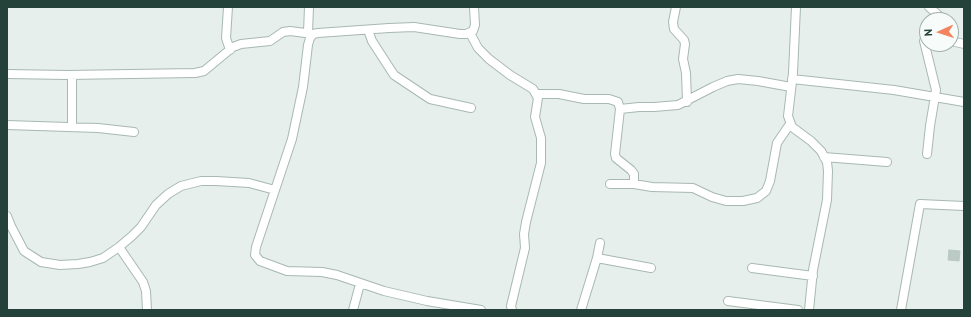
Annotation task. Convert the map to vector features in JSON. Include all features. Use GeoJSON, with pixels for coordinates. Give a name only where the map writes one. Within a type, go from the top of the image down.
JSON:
{"type":"FeatureCollection","features":[{"type":"Feature","properties":{"kind":"street"},"geometry":{"type":"LineString","coordinates":[[228,7],[226,38],[230,50]]}},
{"type":"Feature","properties":{"kind":"street"},"geometry":{"type":"LineString","coordinates":[[309,7],[311,34],[308,45],[303,87],[292,139],[256,247],[255,255],[257,259],[287,271],[322,272],[337,275],[384,292],[481,310]]}},
{"type":"Feature","properties":{"kind":"street"},"geometry":{"type":"LineString","coordinates":[[7,74],[72,75],[195,73],[204,70],[230,50],[241,44],[270,41],[283,32],[290,31],[311,34],[414,27],[460,34],[470,33],[473,31],[475,26],[474,7]]}},
{"type":"Feature","properties":{"kind":"street"},"geometry":{"type":"LineString","coordinates":[[676,7],[673,22],[674,29],[684,40],[685,44],[683,59],[686,73],[687,102]]}},
{"type":"Feature","properties":{"kind":"street"},"geometry":{"type":"LineString","coordinates":[[796,7],[792,83],[788,116],[790,124],[821,151],[827,162],[828,182],[808,310]]}},
{"type":"Feature","properties":{"kind":"street"},"geometry":{"type":"LineString","coordinates":[[368,30],[372,41],[394,75],[430,99],[470,108]]}},
{"type":"Feature","properties":{"kind":"street"},"geometry":{"type":"LineString","coordinates":[[470,33],[478,48],[489,59],[533,89],[538,98],[535,117],[541,138],[541,163],[526,222],[524,234],[525,248],[511,306],[512,310]]}},
{"type":"Feature","properties":{"kind":"street"},"geometry":{"type":"LineString","coordinates":[[927,52],[936,90],[927,154]]}},
{"type":"Feature","properties":{"kind":"street"},"geometry":{"type":"LineString","coordinates":[[72,75],[72,127]]}},
{"type":"Feature","properties":{"kind":"street"},"geometry":{"type":"LineString","coordinates":[[620,109],[678,105],[687,102],[713,87],[727,81],[738,79],[894,90],[964,102]]}},
{"type":"Feature","properties":{"kind":"street"},"geometry":{"type":"LineString","coordinates":[[537,94],[559,94],[584,99],[609,100],[618,102],[620,109],[615,154],[616,158],[632,170],[634,174],[634,184]]}},
{"type":"Feature","properties":{"kind":"street"},"geometry":{"type":"LineString","coordinates":[[610,184],[693,188],[712,197],[726,201],[743,201],[757,198],[766,191],[770,181],[776,143],[790,124]]}},
{"type":"Feature","properties":{"kind":"street"},"geometry":{"type":"LineString","coordinates":[[7,125],[98,128],[134,132]]}},
{"type":"Feature","properties":{"kind":"street"},"geometry":{"type":"LineString","coordinates":[[824,157],[887,162]]}},
{"type":"Feature","properties":{"kind":"street"},"geometry":{"type":"LineString","coordinates":[[7,216],[24,251],[41,262],[60,265],[90,262],[103,258],[132,236],[141,227],[156,205],[168,194],[181,186],[201,181],[216,181],[249,184],[275,190]]}},
{"type":"Feature","properties":{"kind":"street"},"geometry":{"type":"LineString","coordinates":[[901,310],[920,204],[964,206]]}},
{"type":"Feature","properties":{"kind":"street"},"geometry":{"type":"LineString","coordinates":[[581,310],[597,258],[600,242]]}},
{"type":"Feature","properties":{"kind":"street"},"geometry":{"type":"LineString","coordinates":[[119,247],[143,282],[146,291],[147,310]]}},
{"type":"Feature","properties":{"kind":"street"},"geometry":{"type":"LineString","coordinates":[[597,258],[651,268]]}},
{"type":"Feature","properties":{"kind":"street"},"geometry":{"type":"LineString","coordinates":[[752,268],[813,276]]}},
{"type":"Feature","properties":{"kind":"street"},"geometry":{"type":"LineString","coordinates":[[353,310],[360,284]]}},
{"type":"Feature","properties":{"kind":"street"},"geometry":{"type":"LineString","coordinates":[[728,301],[798,310]]}},
{"type":"Feature","properties":{"kind":"building"},"geometry":{"type":"Polygon","coordinates":[[[949,250],[960,251],[959,261],[948,260],[949,250]]]}}]}
